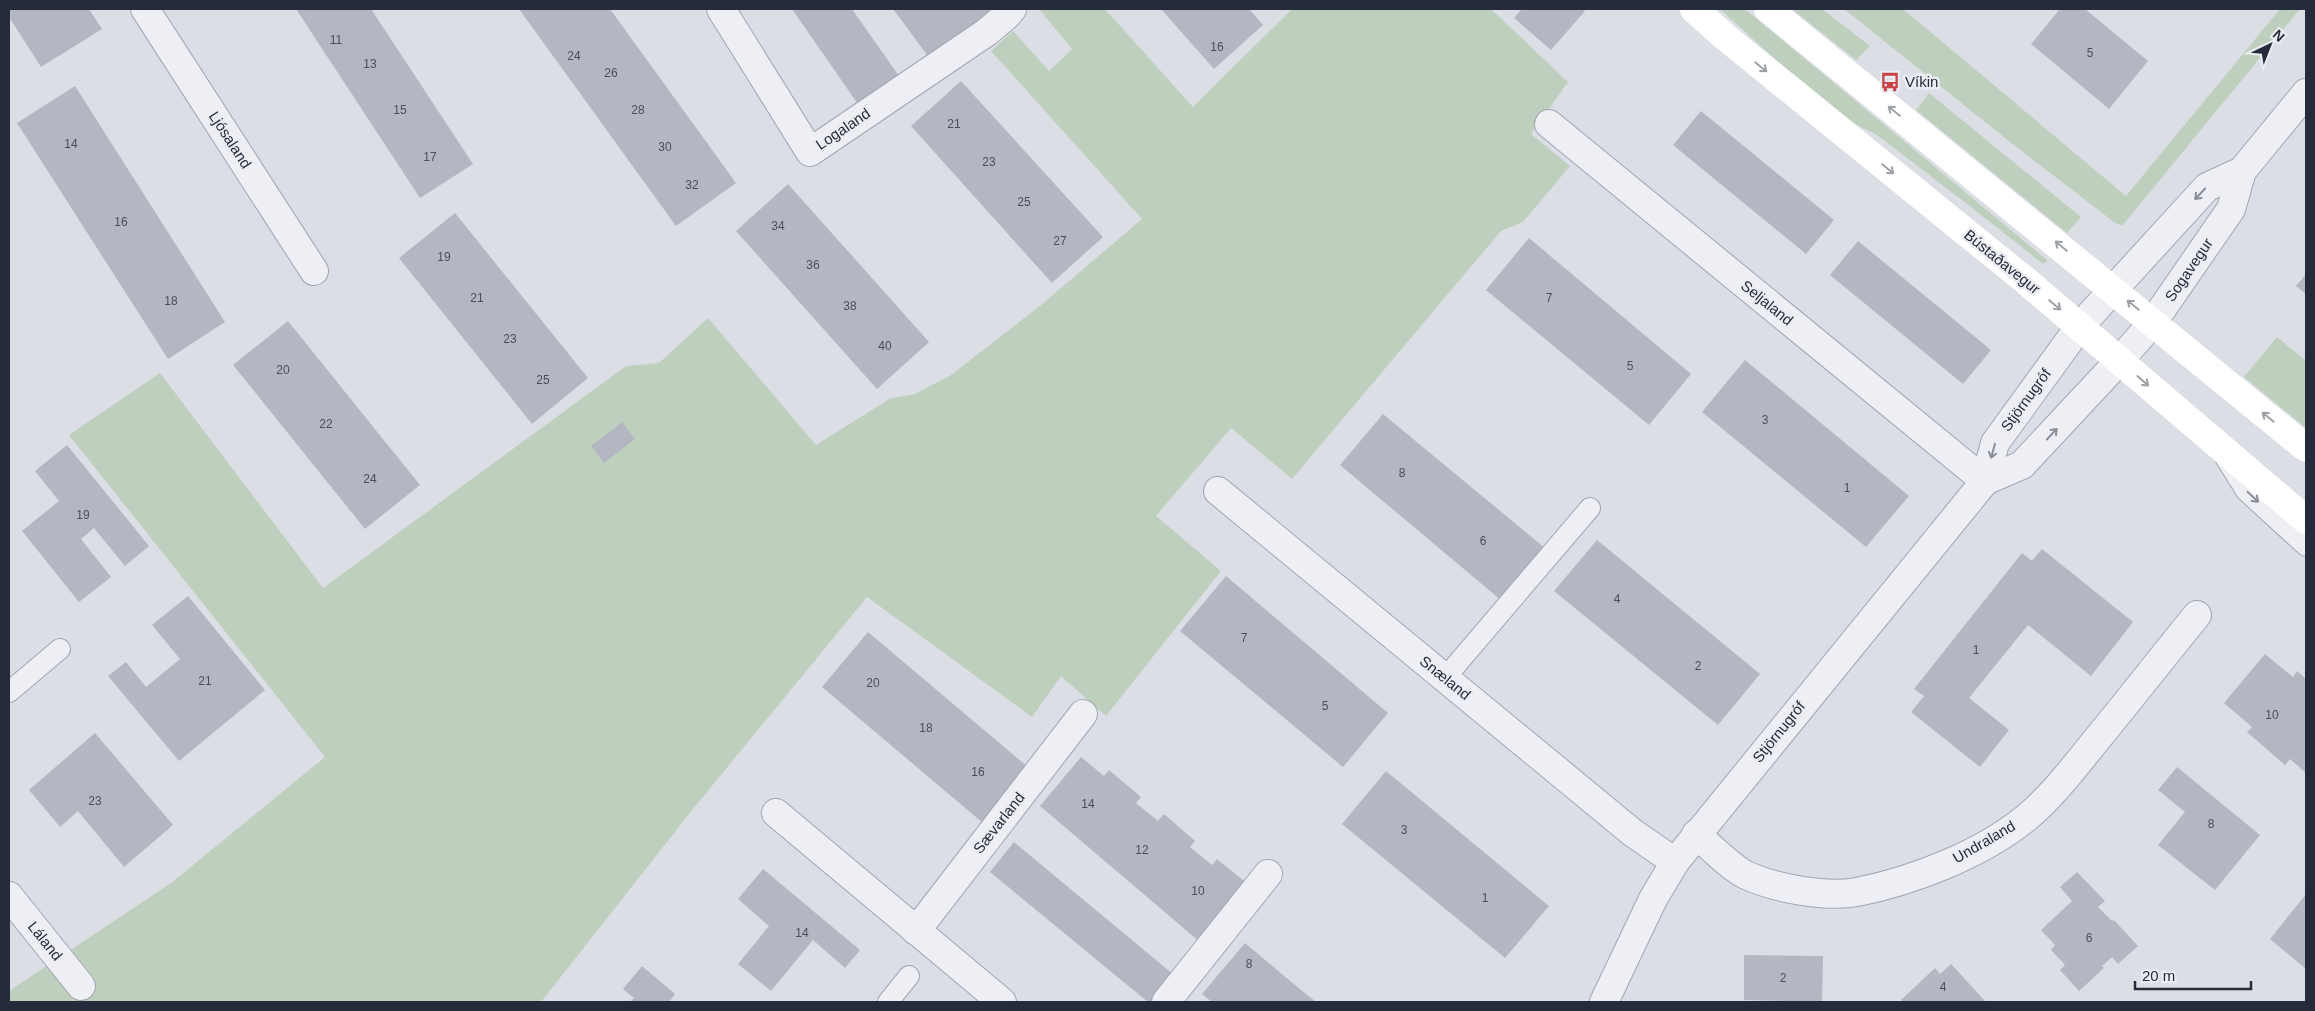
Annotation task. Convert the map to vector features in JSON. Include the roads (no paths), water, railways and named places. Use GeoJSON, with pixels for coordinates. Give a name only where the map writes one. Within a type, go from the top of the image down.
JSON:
{"type":"FeatureCollection","features":[{"type":"Feature","properties":{"kind":"main road","name":"Bústaðavegur"},"geometry":{"type":"LineString","coordinates":[[1694,9],[1724,36],[2080,326],[2306,520]]}},
{"type":"Feature","properties":{"kind":"main road"},"geometry":{"type":"LineString","coordinates":[[1768,9],[2306,448]]}},
{"type":"Feature","properties":{"kind":"street","name":"Ljósaland"},"geometry":{"type":"LineString","coordinates":[[145,9],[314,271]]}},
{"type":"Feature","properties":{"kind":"street","name":"Logaland"},"geometry":{"type":"LineString","coordinates":[[721,9],[810,152],[987,32],[1012,9]]}},
{"type":"Feature","properties":{"kind":"street","name":"Sogavegur"},"geometry":{"type":"LineString","coordinates":[[2120,360],[2153,322],[2231,209],[2242,171],[2306,94]]}},
{"type":"Feature","properties":{"kind":"street","name":"Seljaland"},"geometry":{"type":"LineString","coordinates":[[1549,124],[1985,481]]}},
{"type":"Feature","properties":{"kind":"street","name":"Sogavegur"},"geometry":{"type":"LineString","coordinates":[[2080,326],[2112,288],[2207,186],[2242,171]]}},
{"type":"Feature","properties":{"kind":"street","name":"Stjörnugróf"},"geometry":{"type":"LineString","coordinates":[[1604,1002],[1653,899],[1675,862],[1985,481],[1995,443],[2080,326]]}},
{"type":"Feature","properties":{"kind":"street","name":"Stjörnugróf"},"geometry":{"type":"LineString","coordinates":[[1985,481],[2022,465],[2120,360]]}},
{"type":"Feature","properties":{"kind":"street","name":"Snæland"},"geometry":{"type":"LineString","coordinates":[[1218,492],[1640,838],[1675,862]]}},
{"type":"Feature","properties":{"kind":"street","name":"Undraland"},"geometry":{"type":"LineString","coordinates":[[1696,834],[1744,874],[1776,886],[1811,892],[1856,892],[1908,878],[1952,861],[2006,831],[2026,817],[2071,772],[2197,615]]}},
{"type":"Feature","properties":{"kind":"street","name":"Sævarland"},"geometry":{"type":"LineString","coordinates":[[916,931],[1083,714]]}},
{"type":"Feature","properties":{"kind":"street"},"geometry":{"type":"LineString","coordinates":[[776,813],[1002,1002]]}},
{"type":"Feature","properties":{"kind":"street"},"geometry":{"type":"LineString","coordinates":[[1166,1002],[1268,874]]}},
{"type":"Feature","properties":{"kind":"street","name":"Láland"},"geometry":{"type":"LineString","coordinates":[[9,896],[81,986]]}},
{"type":"Feature","properties":{"kind":"lane"},"geometry":{"type":"LineString","coordinates":[[2215,442],[2246,491],[2306,546]]}},
{"type":"Feature","properties":{"kind":"lane"},"geometry":{"type":"LineString","coordinates":[[1445,678],[1590,508]]}},
{"type":"Feature","properties":{"kind":"lane"},"geometry":{"type":"LineString","coordinates":[[9,692],[60,649]]}},
{"type":"Feature","properties":{"kind":"lane"},"geometry":{"type":"LineString","coordinates":[[888,1002],[909,976]]}},
{"type":"Feature","properties":{"kind":"place","name":"Víkin"},"geometry":{"type":"Point","coordinates":[1890,82]}}]}
